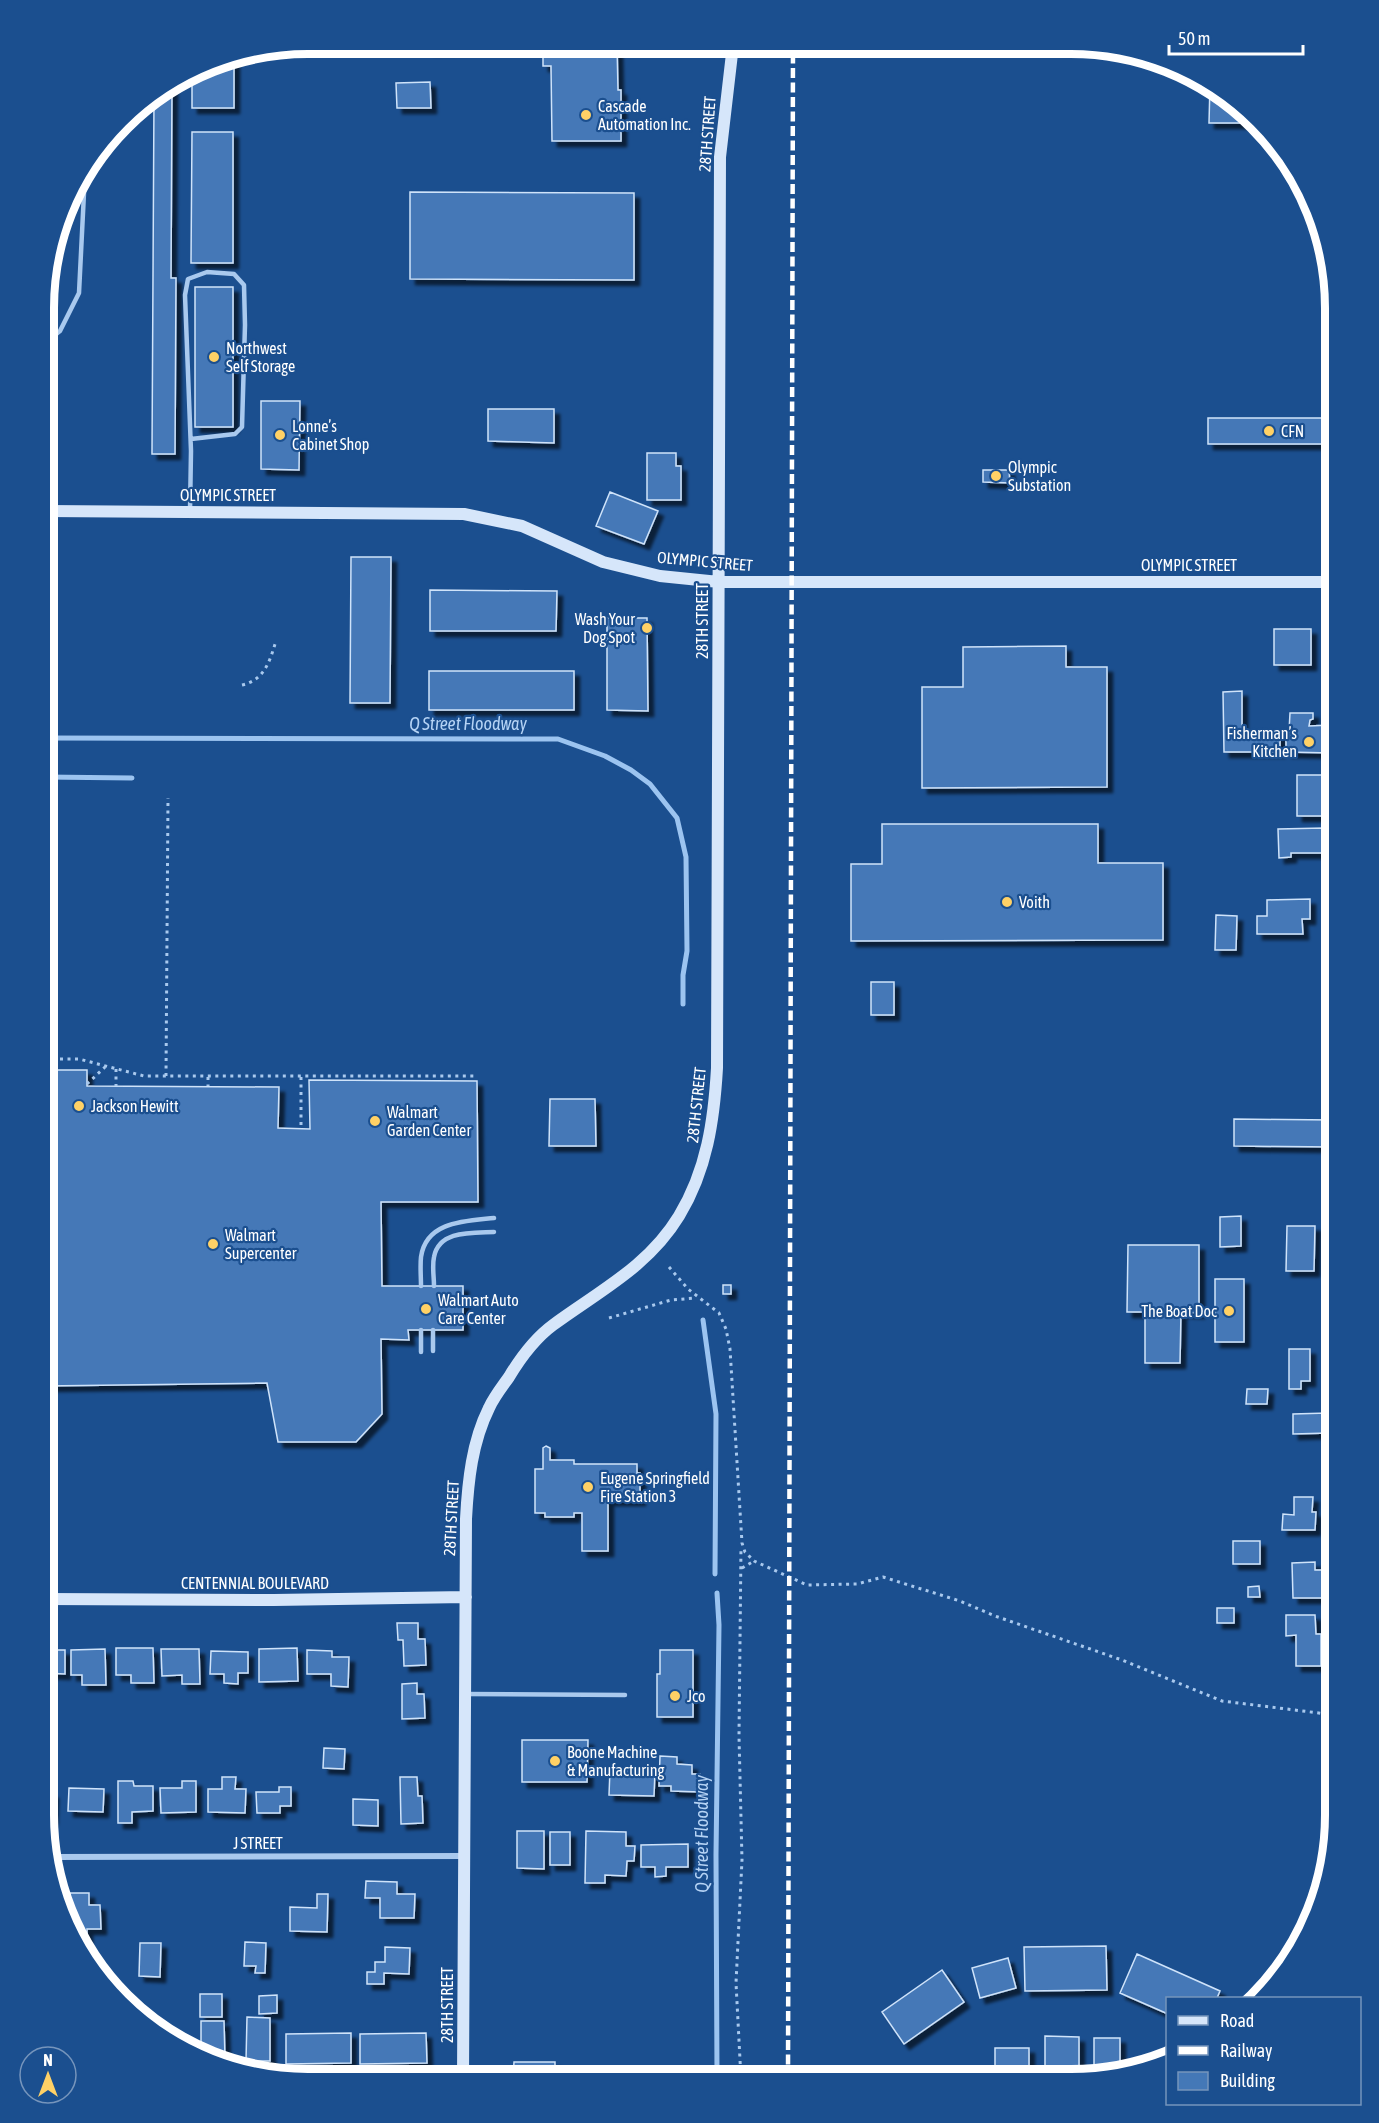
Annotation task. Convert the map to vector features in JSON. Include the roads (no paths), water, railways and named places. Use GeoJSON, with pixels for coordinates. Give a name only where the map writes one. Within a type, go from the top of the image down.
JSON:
{"type":"FeatureCollection","features":[{"type":"Feature","properties":{"kind":"main road","name":"28TH STREET"},"geometry":{"type":"LineString","coordinates":[[463,2069],[466,1597],[468,1486],[473,1454],[489,1408],[525,1352],[550,1327],[628,1274],[654,1248],[679,1216],[695,1185],[707,1152],[714,1114],[717,1068],[720,157],[732,54]]}},
{"type":"Feature","properties":{"kind":"main road","name":"OLYMPIC STREET"},"geometry":{"type":"LineString","coordinates":[[54,510],[464,514],[522,526],[603,562],[660,576],[718,582],[1325,582]]}},
{"type":"Feature","properties":{"kind":"main road","name":"CENTENNIAL BOULEVARD"},"geometry":{"type":"LineString","coordinates":[[54,1599],[274,1600],[466,1597]]}},
{"type":"Feature","properties":{"kind":"street","name":"J STREET"},"geometry":{"type":"LineString","coordinates":[[58,1857],[465,1856]]}},
{"type":"Feature","properties":{"kind":"lane"},"geometry":{"type":"LineString","coordinates":[[54,336],[60,331],[79,293],[84,188]]}},
{"type":"Feature","properties":{"kind":"lane"},"geometry":{"type":"LineString","coordinates":[[190,511],[191,439],[185,294],[188,279],[207,272],[234,274],[243,285],[245,325],[242,427],[235,434],[191,439]]}},
{"type":"Feature","properties":{"kind":"lane"},"geometry":{"type":"LineString","coordinates":[[421,1286],[421,1255],[431,1233],[455,1222],[494,1218]]}},
{"type":"Feature","properties":{"kind":"lane"},"geometry":{"type":"LineString","coordinates":[[434,1286],[434,1257],[441,1242],[457,1234],[494,1232]]}},
{"type":"Feature","properties":{"kind":"lane"},"geometry":{"type":"LineString","coordinates":[[421,1330],[421,1352]]}},
{"type":"Feature","properties":{"kind":"lane"},"geometry":{"type":"LineString","coordinates":[[433,1330],[433,1351]]}},
{"type":"Feature","properties":{"kind":"lane"},"geometry":{"type":"LineString","coordinates":[[465,1694],[625,1695]]}},
{"type":"Feature","properties":{"kind":"waterway","name":"Q Street Floodway"},"geometry":{"type":"LineString","coordinates":[[54,738],[558,739],[605,756],[631,770],[650,784],[677,818],[686,857],[687,951],[683,975],[683,1004]]}},
{"type":"Feature","properties":{"kind":"waterway"},"geometry":{"type":"LineString","coordinates":[[54,777],[132,778]]}},
{"type":"Feature","properties":{"kind":"waterway","name":"Q Street Floodway"},"geometry":{"type":"LineString","coordinates":[[703,1320],[716,1414],[715,1574]]}},
{"type":"Feature","properties":{"kind":"waterway","name":"Q Street Floodway"},"geometry":{"type":"LineString","coordinates":[[717,1593],[719,1625],[716,1855],[717,2069]]}},
{"type":"Feature","properties":{"kind":"railway"},"geometry":{"type":"LineString","coordinates":[[788,2069],[793,54]]}},
{"type":"Feature","properties":{"kind":"place","name":"Cascade Automation Inc."},"geometry":{"type":"Point","coordinates":[586,115]}},
{"type":"Feature","properties":{"kind":"place","name":"Northwest Self Storage"},"geometry":{"type":"Point","coordinates":[214,357]}},
{"type":"Feature","properties":{"kind":"place","name":"CFN"},"geometry":{"type":"Point","coordinates":[1269,431]}},
{"type":"Feature","properties":{"kind":"place","name":"Lonne’s Cabinet Shop"},"geometry":{"type":"Point","coordinates":[280,435]}},
{"type":"Feature","properties":{"kind":"place","name":"Olympic Substation"},"geometry":{"type":"Point","coordinates":[996,476]}},
{"type":"Feature","properties":{"kind":"place","name":"Wash Your Dog Spot"},"geometry":{"type":"Point","coordinates":[647,628]}},
{"type":"Feature","properties":{"kind":"place","name":"Fisherman’s Kitchen"},"geometry":{"type":"Point","coordinates":[1309,742]}},
{"type":"Feature","properties":{"kind":"place","name":"Voith"},"geometry":{"type":"Point","coordinates":[1007,902]}},
{"type":"Feature","properties":{"kind":"place","name":"Jackson Hewitt"},"geometry":{"type":"Point","coordinates":[79,1106]}},
{"type":"Feature","properties":{"kind":"place","name":"Walmart Garden Center"},"geometry":{"type":"Point","coordinates":[375,1121]}},
{"type":"Feature","properties":{"kind":"place","name":"Walmart Supercenter"},"geometry":{"type":"Point","coordinates":[213,1244]}},
{"type":"Feature","properties":{"kind":"place","name":"Walmart Auto Care Center"},"geometry":{"type":"Point","coordinates":[426,1309]}},
{"type":"Feature","properties":{"kind":"place","name":"The Boat Doc"},"geometry":{"type":"Point","coordinates":[1229,1311]}},
{"type":"Feature","properties":{"kind":"place","name":"Eugene Springfield Fire Station 3"},"geometry":{"type":"Point","coordinates":[588,1487]}},
{"type":"Feature","properties":{"kind":"place","name":"Jco"},"geometry":{"type":"Point","coordinates":[675,1696]}},
{"type":"Feature","properties":{"kind":"place","name":"Boone Machine & Manufacturing"},"geometry":{"type":"Point","coordinates":[555,1761]}}]}
